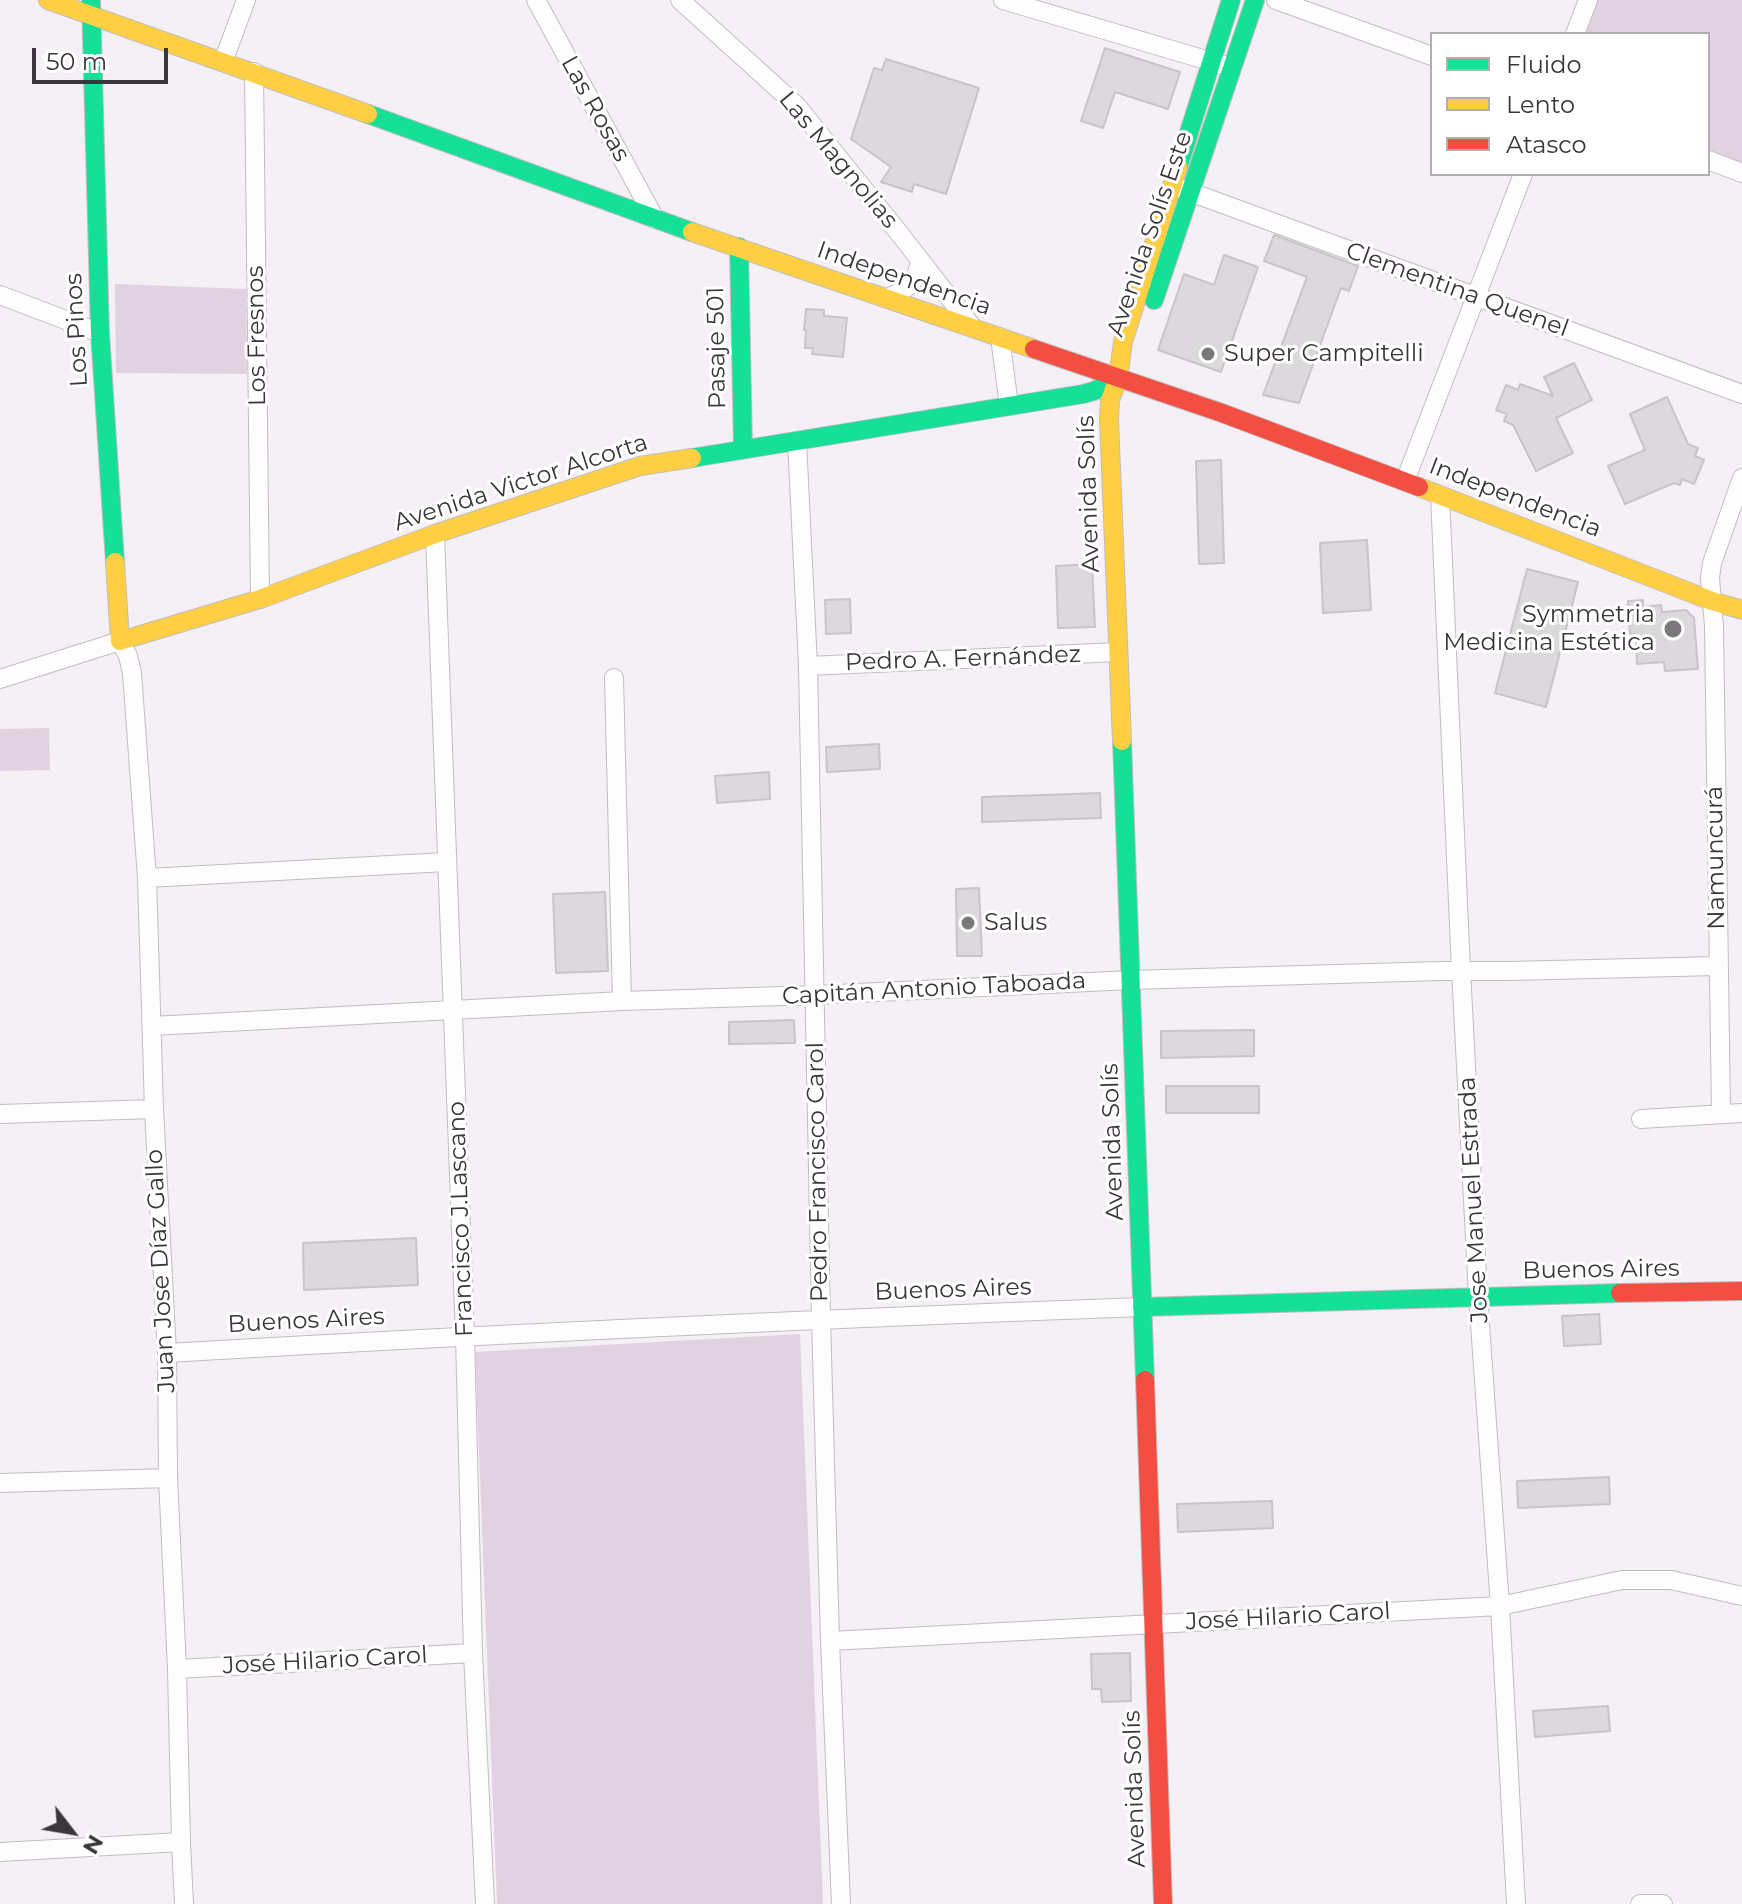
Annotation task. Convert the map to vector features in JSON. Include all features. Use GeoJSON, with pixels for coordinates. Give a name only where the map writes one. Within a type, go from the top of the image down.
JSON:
{"type":"FeatureCollection","features":[{"type":"Feature","properties":{"kind":"main road","name":"Independencia"},"geometry":{"type":"LineString","coordinates":[[48,0],[91,8],[133,31],[254,72],[655,219],[1222,413],[1742,610]]}},
{"type":"Feature","properties":{"kind":"main road","name":"Avenida Solís Este"},"geometry":{"type":"LineString","coordinates":[[1118,379],[1123,342],[1231,0]]}},
{"type":"Feature","properties":{"kind":"main road","name":"Avenida Solís Este"},"geometry":{"type":"LineString","coordinates":[[1118,379],[1139,345],[1255,0]]}},
{"type":"Feature","properties":{"kind":"main road","name":"Los Pinos"},"geometry":{"type":"LineString","coordinates":[[91,8],[100,333],[120,641]]}},
{"type":"Feature","properties":{"kind":"main road"},"geometry":{"type":"LineString","coordinates":[[93,57],[98,45],[108,36],[120,31],[133,31]]}},
{"type":"Feature","properties":{"kind":"main road","name":"Pasaje 501"},"geometry":{"type":"LineString","coordinates":[[739,247],[743,448]]}},
{"type":"Feature","properties":{"kind":"main road","name":"Avenida Victor Alcorta"},"geometry":{"type":"LineString","coordinates":[[120,641],[260,599],[435,534],[640,466],[1083,394],[1118,379]]}},
{"type":"Feature","properties":{"kind":"main road","name":"Avenida Solís"},"geometry":{"type":"LineString","coordinates":[[1118,379],[1110,400],[1109,419],[1163,1904]]}},
{"type":"Feature","properties":{"kind":"main road","name":"Buenos Aires"},"geometry":{"type":"LineString","coordinates":[[1142,1307],[1742,1291]]}},
{"type":"Feature","properties":{"kind":"street"},"geometry":{"type":"LineString","coordinates":[[223,62],[246,0]]}},
{"type":"Feature","properties":{"kind":"street","name":"Las Rosas"},"geometry":{"type":"LineString","coordinates":[[536,0],[655,219]]}},
{"type":"Feature","properties":{"kind":"street","name":"Las Magnolias"},"geometry":{"type":"LineString","coordinates":[[680,0],[796,105],[973,328]]}},
{"type":"Feature","properties":{"kind":"street"},"geometry":{"type":"LineString","coordinates":[[1003,0],[1232,68]]}},
{"type":"Feature","properties":{"kind":"street"},"geometry":{"type":"LineString","coordinates":[[1276,0],[1430,55]]}},
{"type":"Feature","properties":{"kind":"street"},"geometry":{"type":"LineString","coordinates":[[1576,32],[1588,0]]}},
{"type":"Feature","properties":{"kind":"street","name":"Los Fresnos"},"geometry":{"type":"LineString","coordinates":[[254,72],[260,599]]}},
{"type":"Feature","properties":{"kind":"street"},"geometry":{"type":"LineString","coordinates":[[1710,161],[1742,173]]}},
{"type":"Feature","properties":{"kind":"street"},"geometry":{"type":"LineString","coordinates":[[1405,481],[1522,176]]}},
{"type":"Feature","properties":{"kind":"street","name":"Clementina Quenel"},"geometry":{"type":"LineString","coordinates":[[1172,186],[1742,394]]}},
{"type":"Feature","properties":{"kind":"street"},"geometry":{"type":"LineString","coordinates":[[887,298],[913,283],[920,260]]}},
{"type":"Feature","properties":{"kind":"street"},"geometry":{"type":"LineString","coordinates":[[0,295],[100,333]]}},
{"type":"Feature","properties":{"kind":"street"},"geometry":{"type":"LineString","coordinates":[[1000,337],[1009,406]]}},
{"type":"Feature","properties":{"kind":"street","name":"Pedro Francisco Carol"},"geometry":{"type":"LineString","coordinates":[[797,441],[808,666],[821,1319],[841,1904]]}},
{"type":"Feature","properties":{"kind":"street","name":"Namuncurá"},"geometry":{"type":"LineString","coordinates":[[1721,1114],[1714,626],[1710,578],[1712,563],[1742,478]]}},
{"type":"Feature","properties":{"kind":"street","name":"Jose Manuel Estrada"},"geometry":{"type":"LineString","coordinates":[[1440,495],[1478,1296],[1500,1606],[1516,1904]]}},
{"type":"Feature","properties":{"kind":"street","name":"Francisco J.Lascano"},"geometry":{"type":"LineString","coordinates":[[435,534],[454,1009],[473,1653],[485,1904]]}},
{"type":"Feature","properties":{"kind":"street","name":"Avenida Victor Alcorta"},"geometry":{"type":"LineString","coordinates":[[0,679],[120,641]]}},
{"type":"Feature","properties":{"kind":"street","name":"Juan Jose Díaz Gallo"},"geometry":{"type":"LineString","coordinates":[[120,641],[128,656],[134,687],[147,878],[154,1109],[167,1353],[168,1478],[184,1904]]}},
{"type":"Feature","properties":{"kind":"street","name":"Pedro A. Fernández"},"geometry":{"type":"LineString","coordinates":[[808,666],[1118,652]]}},
{"type":"Feature","properties":{"kind":"street"},"geometry":{"type":"LineString","coordinates":[[614,678],[622,1001]]}},
{"type":"Feature","properties":{"kind":"street"},"geometry":{"type":"LineString","coordinates":[[147,878],[446,862]]}},
{"type":"Feature","properties":{"kind":"street","name":"Capitán Antonio Taboada"},"geometry":{"type":"LineString","coordinates":[[152,1026],[622,1001],[1131,980],[1717,966]]}},
{"type":"Feature","properties":{"kind":"street"},"geometry":{"type":"LineString","coordinates":[[0,1114],[154,1109]]}},
{"type":"Feature","properties":{"kind":"street"},"geometry":{"type":"LineString","coordinates":[[1641,1119],[1742,1113]]}},
{"type":"Feature","properties":{"kind":"street","name":"Buenos Aires"},"geometry":{"type":"LineString","coordinates":[[167,1353],[821,1319],[1142,1307]]}},
{"type":"Feature","properties":{"kind":"street"},"geometry":{"type":"LineString","coordinates":[[0,1483],[168,1478]]}},
{"type":"Feature","properties":{"kind":"street","name":"José Hilario Carol"},"geometry":{"type":"LineString","coordinates":[[830,1641],[1500,1606],[1637,1579],[1671,1580],[1742,1596]]}},
{"type":"Feature","properties":{"kind":"street","name":"José Hilario Carol"},"geometry":{"type":"LineString","coordinates":[[177,1669],[473,1653]]}},
{"type":"Feature","properties":{"kind":"street"},"geometry":{"type":"LineString","coordinates":[[0,1852],[181,1842]]}},
{"type":"Feature","properties":{"kind":"street"},"geometry":{"type":"LineString","coordinates":[[1640,1904],[1663,1904]]}},
{"type":"Feature","properties":{"kind":"shaded area"},"geometry":{"type":"Polygon","coordinates":[[[1588,0],[1742,0],[1742,173],[1710,161],[1710,32],[1576,32],[1588,0]]]}},
{"type":"Feature","properties":{"kind":"shaded area"},"geometry":{"type":"Polygon","coordinates":[[[115,284],[246,289],[247,374],[116,373],[115,284]]]}},
{"type":"Feature","properties":{"kind":"shaded area"},"geometry":{"type":"Polygon","coordinates":[[[49,728],[50,770],[0,771],[0,729],[49,728]]]}},
{"type":"Feature","properties":{"kind":"shaded area"},"geometry":{"type":"Polygon","coordinates":[[[800,1334],[823,1904],[497,1904],[475,1352],[800,1334]]]}},
{"type":"Feature","properties":{"kind":"building"},"geometry":{"type":"Polygon","coordinates":[[[1105,48],[1180,72],[1168,109],[1115,92],[1103,128],[1081,121],[1105,48]]]}},
{"type":"Feature","properties":{"kind":"building"},"geometry":{"type":"Polygon","coordinates":[[[886,59],[979,88],[946,194],[914,184],[912,192],[881,182],[891,167],[851,139],[874,68],[882,70],[886,59]]]}},
{"type":"Feature","properties":{"kind":"building"},"geometry":{"type":"Polygon","coordinates":[[[1274,235],[1358,266],[1349,291],[1341,288],[1299,403],[1263,395],[1307,277],[1264,261],[1274,235]]]}},
{"type":"Feature","properties":{"kind":"building"},"geometry":{"type":"Polygon","coordinates":[[[1224,255],[1258,267],[1221,372],[1158,350],[1184,274],[1214,285],[1224,255]]]}},
{"type":"Feature","properties":{"kind":"building"},"geometry":{"type":"Polygon","coordinates":[[[806,309],[824,310],[824,316],[847,318],[843,357],[812,354],[813,348],[805,348],[806,309]]]}},
{"type":"Feature","properties":{"kind":"building"},"geometry":{"type":"Polygon","coordinates":[[[1574,363],[1592,400],[1556,418],[1573,453],[1536,471],[1513,425],[1504,421],[1507,414],[1496,410],[1506,385],[1518,390],[1520,384],[1553,396],[1544,377],[1574,363]]]}},
{"type":"Feature","properties":{"kind":"building"},"geometry":{"type":"Polygon","coordinates":[[[1667,397],[1688,444],[1698,448],[1695,456],[1704,460],[1694,484],[1682,479],[1680,485],[1674,483],[1625,504],[1608,466],[1645,450],[1630,414],[1667,397]]]}},
{"type":"Feature","properties":{"kind":"building"},"geometry":{"type":"Polygon","coordinates":[[[1221,460],[1224,563],[1199,564],[1196,461],[1221,460]]]}},
{"type":"Feature","properties":{"kind":"building"},"geometry":{"type":"Polygon","coordinates":[[[1367,540],[1371,610],[1323,613],[1320,543],[1367,540]]]}},
{"type":"Feature","properties":{"kind":"building"},"geometry":{"type":"Polygon","coordinates":[[[1092,564],[1095,627],[1058,628],[1056,566],[1092,564]]]}},
{"type":"Feature","properties":{"kind":"building"},"geometry":{"type":"Polygon","coordinates":[[[1527,569],[1578,582],[1546,707],[1495,693],[1527,569]]]}},
{"type":"Feature","properties":{"kind":"building"},"geometry":{"type":"Polygon","coordinates":[[[850,599],[851,633],[826,634],[825,600],[850,599]]]}},
{"type":"Feature","properties":{"kind":"building"},"geometry":{"type":"Polygon","coordinates":[[[1643,600],[1643,607],[1661,605],[1662,612],[1686,610],[1694,618],[1698,669],[1665,671],[1664,662],[1637,664],[1636,634],[1630,634],[1628,601],[1643,600]]]}},
{"type":"Feature","properties":{"kind":"building"},"geometry":{"type":"Polygon","coordinates":[[[879,744],[880,769],[827,772],[826,747],[879,744]]]}},
{"type":"Feature","properties":{"kind":"building"},"geometry":{"type":"Polygon","coordinates":[[[769,772],[770,799],[717,803],[715,776],[769,772]]]}},
{"type":"Feature","properties":{"kind":"building"},"geometry":{"type":"Polygon","coordinates":[[[1100,793],[1101,818],[982,822],[982,797],[1100,793]]]}},
{"type":"Feature","properties":{"kind":"building","name":"Salus"},"geometry":{"type":"Polygon","coordinates":[[[979,888],[982,956],[957,956],[956,889],[979,888]]]}},
{"type":"Feature","properties":{"kind":"building"},"geometry":{"type":"Polygon","coordinates":[[[605,892],[608,971],[556,973],[553,894],[605,892]]]}},
{"type":"Feature","properties":{"kind":"building"},"geometry":{"type":"Polygon","coordinates":[[[794,1020],[795,1043],[729,1044],[729,1022],[794,1020]]]}},
{"type":"Feature","properties":{"kind":"building"},"geometry":{"type":"Polygon","coordinates":[[[1254,1030],[1254,1056],[1161,1058],[1161,1031],[1254,1030]]]}},
{"type":"Feature","properties":{"kind":"building"},"geometry":{"type":"Polygon","coordinates":[[[1166,1086],[1259,1086],[1259,1113],[1166,1113],[1166,1086]]]}},
{"type":"Feature","properties":{"kind":"building"},"geometry":{"type":"Polygon","coordinates":[[[416,1238],[418,1285],[304,1290],[303,1243],[416,1238]]]}},
{"type":"Feature","properties":{"kind":"building"},"geometry":{"type":"Polygon","coordinates":[[[1599,1314],[1601,1344],[1564,1346],[1562,1316],[1599,1314]]]}},
{"type":"Feature","properties":{"kind":"building"},"geometry":{"type":"Polygon","coordinates":[[[1609,1477],[1610,1504],[1518,1508],[1517,1481],[1609,1477]]]}},
{"type":"Feature","properties":{"kind":"building"},"geometry":{"type":"Polygon","coordinates":[[[1272,1501],[1273,1528],[1178,1532],[1177,1504],[1272,1501]]]}},
{"type":"Feature","properties":{"kind":"building"},"geometry":{"type":"Polygon","coordinates":[[[1130,1653],[1131,1701],[1102,1702],[1101,1689],[1092,1689],[1091,1654],[1130,1653]]]}},
{"type":"Feature","properties":{"kind":"building"},"geometry":{"type":"Polygon","coordinates":[[[1608,1706],[1610,1731],[1535,1737],[1533,1711],[1608,1706]]]}},
{"type":"Feature","properties":{"kind":"traffic: fast"},"geometry":{"type":"LineString","coordinates":[[91,0],[100,333],[115,562]]}},
{"type":"Feature","properties":{"kind":"traffic: fast"},"geometry":{"type":"LineString","coordinates":[[1178,167],[1231,0]]}},
{"type":"Feature","properties":{"kind":"traffic: fast"},"geometry":{"type":"LineString","coordinates":[[1154,300],[1255,0]]}},
{"type":"Feature","properties":{"kind":"traffic: fast"},"geometry":{"type":"LineString","coordinates":[[368,114],[692,232]]}},
{"type":"Feature","properties":{"kind":"traffic: fast"},"geometry":{"type":"LineString","coordinates":[[739,247],[743,448]]}},
{"type":"Feature","properties":{"kind":"traffic: fast"},"geometry":{"type":"LineString","coordinates":[[692,458],[1083,394],[1118,379]]}},
{"type":"Feature","properties":{"kind":"traffic: fast"},"geometry":{"type":"LineString","coordinates":[[1122,741],[1145,1380]]}},
{"type":"Feature","properties":{"kind":"traffic: fast"},"geometry":{"type":"LineString","coordinates":[[1142,1307],[1620,1293]]}},
{"type":"Feature","properties":{"kind":"traffic: slow"},"geometry":{"type":"LineString","coordinates":[[48,0],[368,114]]}},
{"type":"Feature","properties":{"kind":"traffic: slow"},"geometry":{"type":"LineString","coordinates":[[1122,741],[1110,400],[1118,379],[1123,342],[1178,167]]}},
{"type":"Feature","properties":{"kind":"traffic: slow"},"geometry":{"type":"LineString","coordinates":[[692,232],[1034,349]]}},
{"type":"Feature","properties":{"kind":"traffic: slow"},"geometry":{"type":"LineString","coordinates":[[115,562],[120,641],[260,599],[435,534],[640,466],[692,458]]}},
{"type":"Feature","properties":{"kind":"traffic: slow"},"geometry":{"type":"LineString","coordinates":[[1419,487],[1742,610]]}},
{"type":"Feature","properties":{"kind":"traffic: jam"},"geometry":{"type":"LineString","coordinates":[[1034,349],[1222,413],[1419,487]]}},
{"type":"Feature","properties":{"kind":"traffic: jam"},"geometry":{"type":"LineString","coordinates":[[1620,1293],[1742,1291]]}},
{"type":"Feature","properties":{"kind":"traffic: jam"},"geometry":{"type":"LineString","coordinates":[[1145,1380],[1163,1904]]}},
{"type":"Feature","properties":{"kind":"place","name":"Super Campitelli"},"geometry":{"type":"Point","coordinates":[1208,354]}},
{"type":"Feature","properties":{"kind":"place","name":"Symmetria Medicina Estética"},"geometry":{"type":"Point","coordinates":[1673,629]}},
{"type":"Feature","properties":{"kind":"place","name":"Salus"},"geometry":{"type":"Point","coordinates":[968,923]}}]}
